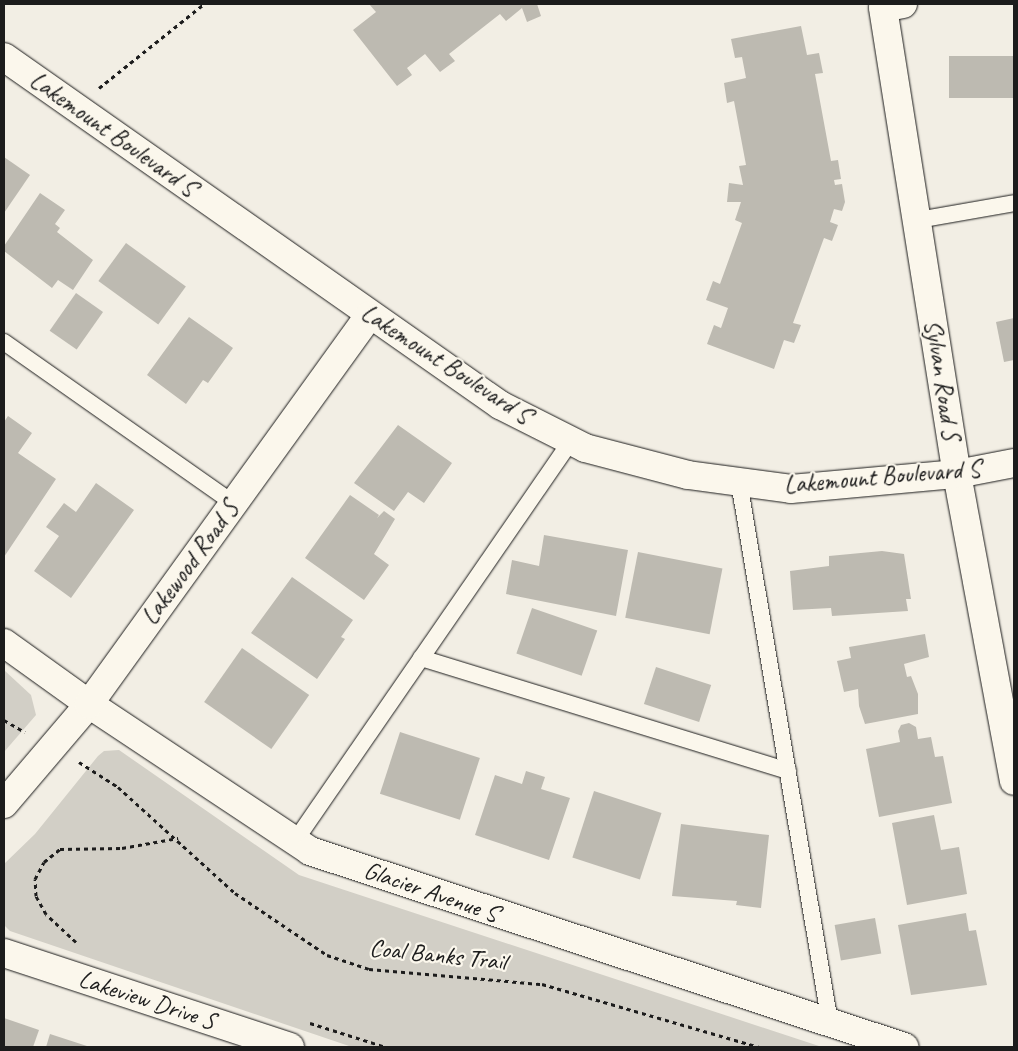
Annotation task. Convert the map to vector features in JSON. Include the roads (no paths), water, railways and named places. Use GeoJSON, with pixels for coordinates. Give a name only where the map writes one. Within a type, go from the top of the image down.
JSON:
{"type":"FeatureCollection","features":[{"type":"Feature","properties":{"kind":"street","name":"Sylvan Road S"},"geometry":{"type":"LineString","coordinates":[[893,6],[918,220],[957,474],[1007,703],[1014,781]]}},
{"type":"Feature","properties":{"kind":"street","name":"Lakemount Boulevard S"},"geometry":{"type":"LineString","coordinates":[[4,57],[369,316],[500,406],[585,448],[688,475],[791,489],[957,474],[1014,463]]}},
{"type":"Feature","properties":{"kind":"street","name":"Lakewood Road S"},"geometry":{"type":"LineString","coordinates":[[4,804],[89,704],[369,316]]}},
{"type":"Feature","properties":{"kind":"street","name":"Glacier Avenue S"},"geometry":{"type":"LineString","coordinates":[[4,643],[89,704],[310,851],[904,1047]]}},
{"type":"Feature","properties":{"kind":"street","name":"Lakeview Drive S"},"geometry":{"type":"LineString","coordinates":[[4,954],[290,1047]]}},
{"type":"Feature","properties":{"kind":"lane"},"geometry":{"type":"LineString","coordinates":[[918,220],[1014,204]]}},
{"type":"Feature","properties":{"kind":"lane"},"geometry":{"type":"LineString","coordinates":[[4,342],[233,503]]}},
{"type":"Feature","properties":{"kind":"lane"},"geometry":{"type":"LineString","coordinates":[[295,841],[571,441]]}},
{"type":"Feature","properties":{"kind":"lane"},"geometry":{"type":"LineString","coordinates":[[739,482],[830,1023]]}},
{"type":"Feature","properties":{"kind":"lane"},"geometry":{"type":"LineString","coordinates":[[421,658],[788,771]]}}]}
